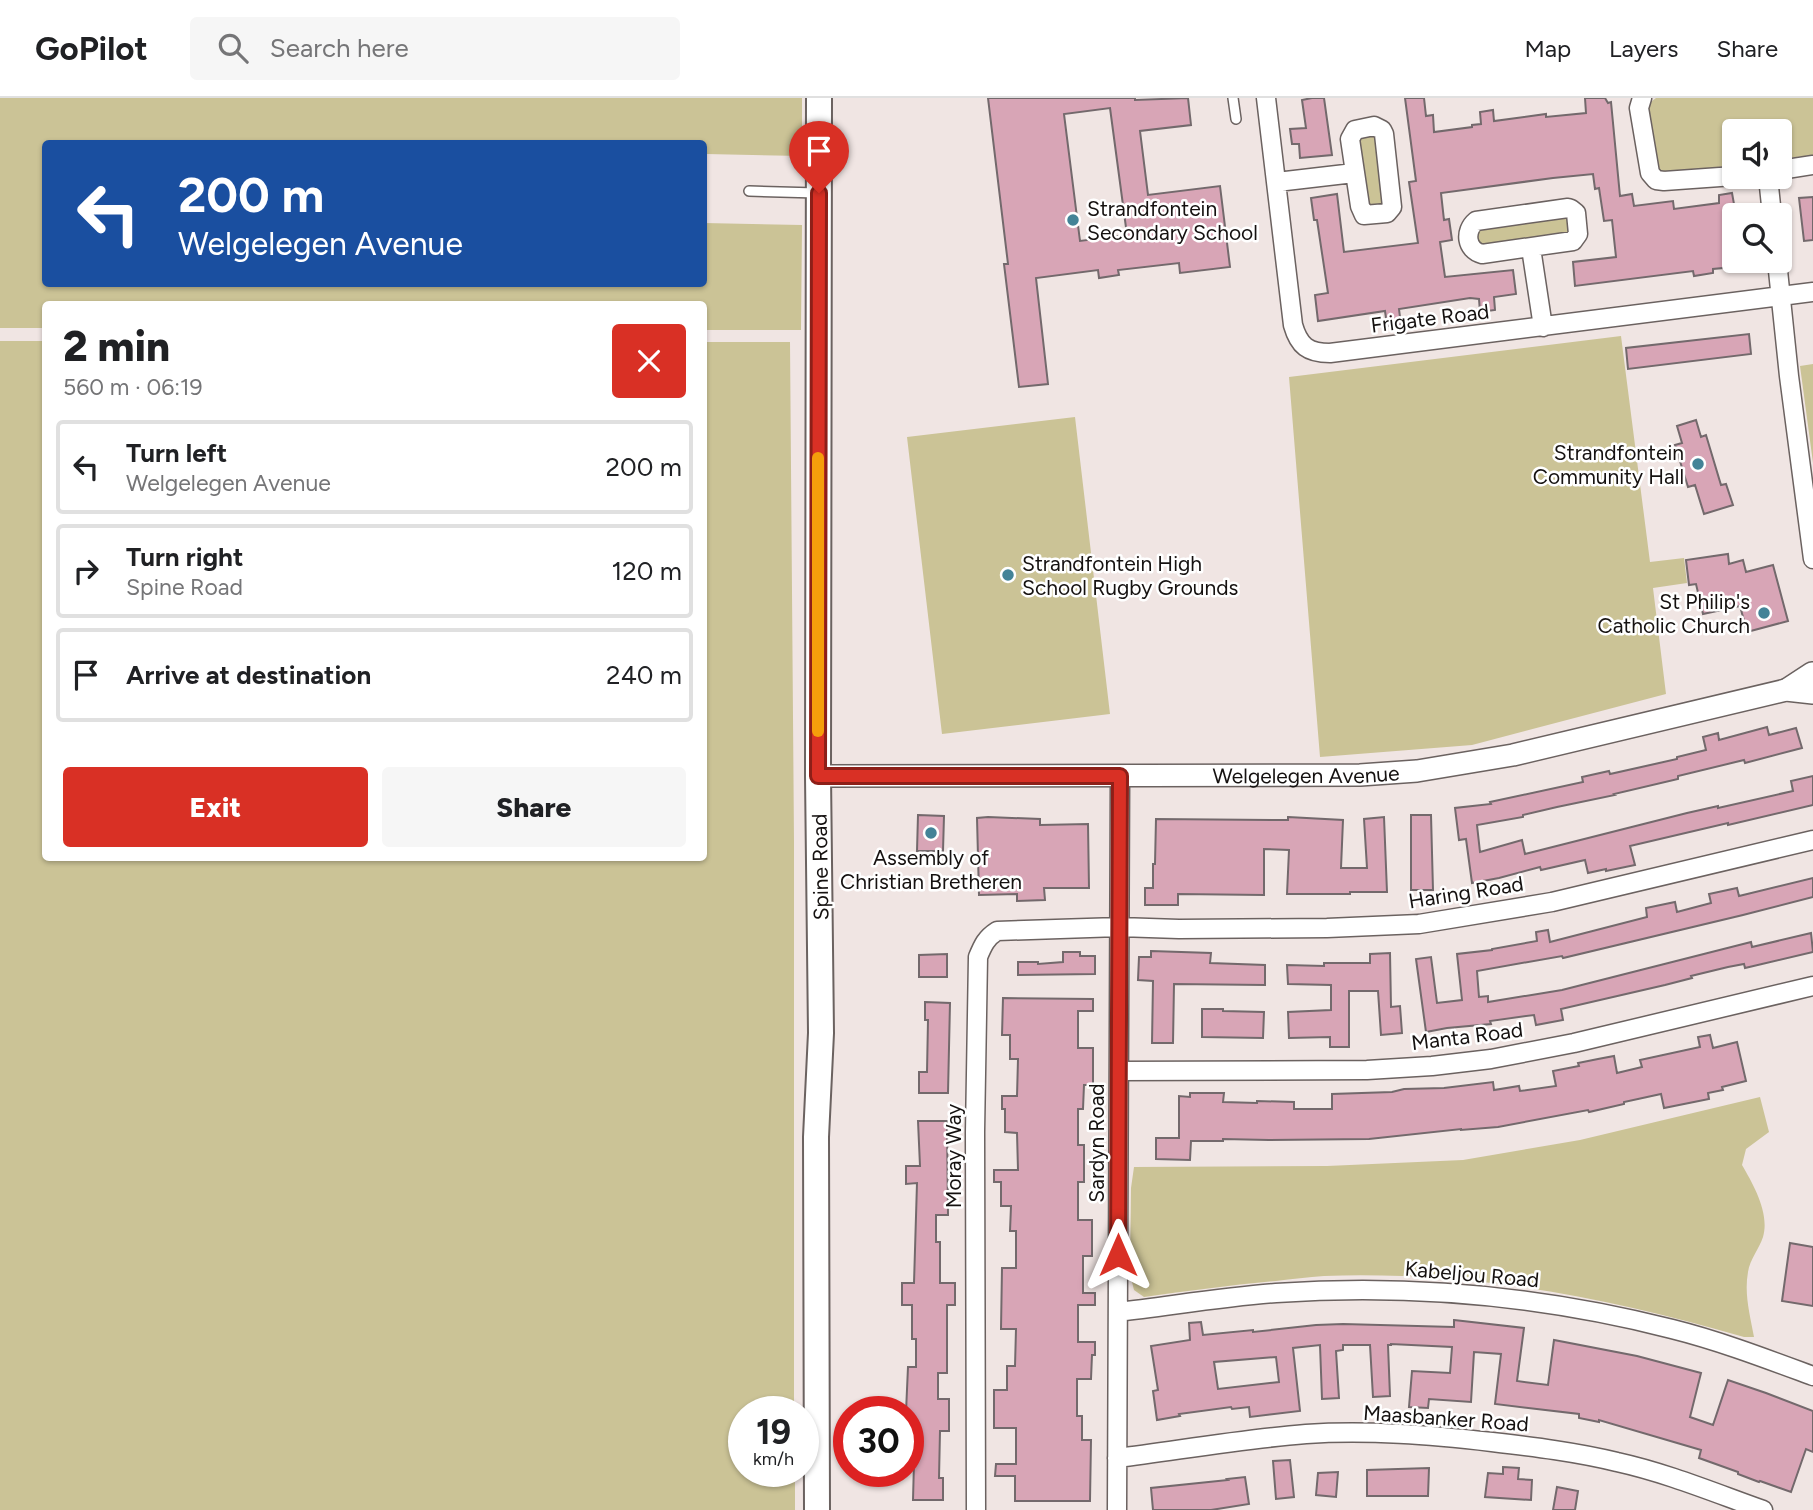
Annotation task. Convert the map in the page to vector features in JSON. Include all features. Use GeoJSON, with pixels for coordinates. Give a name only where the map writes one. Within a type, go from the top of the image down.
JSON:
{"type":"FeatureCollection","features":[{"type":"Feature","properties":{"kind":"main road","name":"Spine Road"},"geometry":{"type":"LineString","coordinates":[[817,1510],[816,1137],[821,1033],[818,776],[819,98]]}},
{"type":"Feature","properties":{"kind":"street","name":"Frigate Road"},"geometry":{"type":"LineString","coordinates":[[1266,98],[1293,325],[1296,336],[1309,350],[1330,353],[1813,292]]}},
{"type":"Feature","properties":{"kind":"street"},"geometry":{"type":"LineString","coordinates":[[1642,98],[1639,108],[1647,162],[1650,173],[1656,180],[1722,177]]}},
{"type":"Feature","properties":{"kind":"street"},"geometry":{"type":"LineString","coordinates":[[1359,128],[1379,128],[1384,134],[1392,202],[1387,213],[1369,216],[1361,212],[1354,173],[1350,139],[1352,134],[1359,128]]}},
{"type":"Feature","properties":{"kind":"street"},"geometry":{"type":"LineString","coordinates":[[1792,168],[1813,165]]}},
{"type":"Feature","properties":{"kind":"street"},"geometry":{"type":"LineString","coordinates":[[1277,182],[1354,173]]}},
{"type":"Feature","properties":{"kind":"street"},"geometry":{"type":"LineString","coordinates":[[1568,208],[1574,210],[1578,234],[1575,240],[1531,248],[1477,253],[1470,247],[1469,229],[1476,221],[1568,208]]}},
{"type":"Feature","properties":{"kind":"street"},"geometry":{"type":"LineString","coordinates":[[1531,248],[1543,327]]}},
{"type":"Feature","properties":{"kind":"street"},"geometry":{"type":"LineString","coordinates":[[1778,273],[1813,559]]}},
{"type":"Feature","properties":{"kind":"street","name":"Welgelegen Avenue"},"geometry":{"type":"LineString","coordinates":[[818,776],[1360,775],[1417,771],[1513,755],[1786,690],[1813,691],[1813,672]]}},
{"type":"Feature","properties":{"kind":"street","name":"Welgelegen Avenue"},"geometry":{"type":"LineString","coordinates":[[1786,690],[1813,672]]}},
{"type":"Feature","properties":{"kind":"street","name":"Sardyn Road"},"geometry":{"type":"LineString","coordinates":[[1117,1510],[1120,776]]}},
{"type":"Feature","properties":{"kind":"street","name":"Haring Road"},"geometry":{"type":"LineString","coordinates":[[1119,927],[1327,928],[1419,924],[1552,902],[1813,840]]}},
{"type":"Feature","properties":{"kind":"street","name":"Moray Way"},"geometry":{"type":"LineString","coordinates":[[976,1510],[975,1132],[978,957],[983,944],[997,931],[1119,927]]}},
{"type":"Feature","properties":{"kind":"street","name":"Manta Road"},"geometry":{"type":"LineString","coordinates":[[1119,1071],[1367,1070],[1491,1059],[1586,1041],[1813,986]]}},
{"type":"Feature","properties":{"kind":"street","name":"Kabeljou Road"},"geometry":{"type":"LineString","coordinates":[[1118,1312],[1275,1293],[1432,1292],[1516,1299],[1600,1312],[1674,1329],[1813,1376]]}},
{"type":"Feature","properties":{"kind":"street","name":"Maasbanker Road"},"geometry":{"type":"LineString","coordinates":[[1117,1458],[1308,1434],[1426,1434],[1562,1450],[1619,1462],[1672,1477],[1763,1510]]}},
{"type":"Feature","properties":{"kind":"lane"},"geometry":{"type":"LineString","coordinates":[[1233,98],[1236,119]]}},
{"type":"Feature","properties":{"kind":"lane"},"geometry":{"type":"LineString","coordinates":[[749,191],[819,193]]}},
{"type":"Feature","properties":{"kind":"shaded area"},"geometry":{"type":"Polygon","coordinates":[[[0,98],[802,98],[802,156],[707,154],[707,140],[42,140],[42,287],[707,287],[707,223],[802,225],[801,330],[707,330],[707,301],[42,301],[42,328],[0,328],[0,98]]]}},
{"type":"Feature","properties":{"kind":"shaded area"},"geometry":{"type":"Polygon","coordinates":[[[1656,98],[1813,98],[1813,155],[1792,158],[1792,119],[1722,119],[1722,166],[1667,173],[1656,165],[1647,110],[1656,98]]]}},
{"type":"Feature","properties":{"kind":"shaded area"},"geometry":{"type":"Polygon","coordinates":[[[1372,132],[1376,136],[1384,205],[1368,208],[1359,138],[1372,132]]]}},
{"type":"Feature","properties":{"kind":"shaded area"},"geometry":{"type":"Polygon","coordinates":[[[1568,217],[1571,221],[1569,236],[1477,246],[1478,228],[1568,217]]]}},
{"type":"Feature","properties":{"kind":"shaded area"},"geometry":{"type":"Polygon","coordinates":[[[1621,336],[1650,562],[1684,558],[1687,583],[1653,588],[1666,694],[1472,745],[1320,757],[1289,377],[1621,336]]]}},
{"type":"Feature","properties":{"kind":"shaded area"},"geometry":{"type":"Polygon","coordinates":[[[0,341],[42,341],[42,861],[707,861],[707,342],[790,342],[794,841],[794,1396],[728,1396],[728,1487],[795,1487],[795,1510],[0,1510],[0,341]]]}},
{"type":"Feature","properties":{"kind":"shaded area"},"geometry":{"type":"Polygon","coordinates":[[[1813,364],[1813,463],[1800,366],[1813,364]]]}},
{"type":"Feature","properties":{"kind":"shaded area","name":"Strandfontein High School Rugby Grounds"},"geometry":{"type":"Polygon","coordinates":[[[1075,417],[1110,714],[942,734],[907,437],[1075,417]]]}},
{"type":"Feature","properties":{"kind":"shaded area"},"geometry":{"type":"Polygon","coordinates":[[[1760,1097],[1769,1132],[1746,1149],[1742,1165],[1759,1199],[1765,1228],[1747,1280],[1754,1337],[1744,1337],[1588,1298],[1484,1282],[1324,1276],[1144,1297],[1134,1290],[1130,1274],[1131,1188],[1134,1167],[1327,1166],[1463,1160],[1580,1140],[1760,1097]]]}},
{"type":"Feature","properties":{"kind":"building"},"geometry":{"type":"Polygon","coordinates":[[[988,98],[1188,98],[1191,125],[1140,131],[1148,195],[1220,186],[1230,267],[1180,273],[1179,263],[1118,270],[1119,275],[1099,278],[1098,270],[1036,278],[1048,384],[1019,387],[1004,264],[1008,264],[988,98]],[[1110,108],[1064,114],[1080,241],[1127,235],[1110,108]]]}},
{"type":"Feature","properties":{"kind":"building"},"geometry":{"type":"Polygon","coordinates":[[[1324,98],[1332,155],[1300,158],[1299,144],[1292,144],[1290,129],[1306,128],[1302,100],[1324,98]]]}},
{"type":"Feature","properties":{"kind":"building"},"geometry":{"type":"Polygon","coordinates":[[[1405,98],[1424,98],[1426,116],[1433,115],[1434,132],[1481,124],[1480,112],[1493,110],[1494,121],[1546,114],[1546,117],[1586,113],[1585,98],[1605,98],[1608,103],[1611,102],[1620,196],[1632,194],[1634,206],[1673,201],[1674,209],[1719,203],[1719,195],[1732,193],[1734,203],[1722,203],[1722,268],[1713,269],[1713,273],[1694,276],[1693,271],[1575,286],[1573,262],[1616,257],[1612,220],[1604,221],[1599,188],[1595,189],[1593,174],[1441,193],[1444,220],[1449,219],[1452,240],[1440,242],[1445,277],[1513,270],[1516,294],[1494,297],[1495,310],[1480,312],[1479,299],[1470,298],[1399,309],[1401,325],[1387,326],[1385,311],[1318,321],[1315,295],[1328,293],[1311,198],[1337,194],[1344,252],[1418,243],[1409,182],[1416,181],[1405,98]]]}},
{"type":"Feature","properties":{"kind":"building"},"geometry":{"type":"Polygon","coordinates":[[[1813,197],[1813,240],[1804,241],[1799,198],[1813,197]]]}},
{"type":"Feature","properties":{"kind":"building"},"geometry":{"type":"Polygon","coordinates":[[[1749,334],[1751,354],[1628,369],[1626,348],[1749,334]]]}},
{"type":"Feature","properties":{"kind":"building","name":"Strandfontein Community Hall"},"geometry":{"type":"Polygon","coordinates":[[[1696,420],[1701,437],[1706,435],[1721,485],[1726,484],[1733,505],[1704,514],[1695,485],[1688,487],[1675,445],[1682,443],[1677,426],[1696,420]]]}},
{"type":"Feature","properties":{"kind":"building"},"geometry":{"type":"Polygon","coordinates":[[[1728,554],[1729,564],[1743,560],[1746,572],[1773,565],[1788,621],[1747,632],[1740,606],[1703,614],[1696,584],[1689,585],[1686,560],[1728,554]]]}},
{"type":"Feature","properties":{"kind":"building"},"geometry":{"type":"Polygon","coordinates":[[[1767,727],[1769,735],[1796,728],[1802,748],[1678,776],[1678,779],[1523,817],[1477,825],[1480,852],[1522,840],[1525,854],[1687,813],[1793,791],[1791,781],[1813,776],[1813,805],[1630,846],[1635,865],[1588,873],[1585,860],[1541,870],[1540,867],[1472,883],[1466,839],[1459,840],[1455,808],[1491,804],[1490,802],[1583,782],[1582,777],[1609,771],[1610,774],[1677,759],[1706,750],[1703,737],[1718,733],[1719,740],[1767,727]]]}},
{"type":"Feature","properties":{"kind":"building","name":"Assembly of Christian Bretheren"},"geometry":{"type":"Polygon","coordinates":[[[918,815],[944,816],[943,851],[917,851],[918,815]]]}},
{"type":"Feature","properties":{"kind":"building"},"geometry":{"type":"Polygon","coordinates":[[[1411,815],[1431,815],[1433,890],[1411,890],[1411,815]]]}},
{"type":"Feature","properties":{"kind":"building"},"geometry":{"type":"Polygon","coordinates":[[[1288,817],[1343,820],[1341,868],[1367,868],[1364,819],[1384,817],[1387,892],[1287,894],[1289,850],[1264,849],[1264,895],[1178,894],[1178,905],[1145,905],[1145,888],[1153,888],[1156,819],[1288,820],[1288,817]]]}},
{"type":"Feature","properties":{"kind":"building"},"geometry":{"type":"Polygon","coordinates":[[[977,818],[1040,819],[1040,825],[1088,824],[1089,888],[1044,888],[1045,900],[1017,901],[1017,894],[979,895],[977,818]]]}},
{"type":"Feature","properties":{"kind":"building"},"geometry":{"type":"Polygon","coordinates":[[[1813,878],[1813,897],[1563,958],[1562,956],[1477,971],[1479,997],[1488,996],[1488,1002],[1562,990],[1751,942],[1752,947],[1811,933],[1813,952],[1745,968],[1744,964],[1728,967],[1561,1009],[1563,1020],[1536,1025],[1534,1015],[1490,1021],[1491,1024],[1426,1032],[1416,959],[1431,957],[1437,1003],[1462,1000],[1457,954],[1537,941],[1536,932],[1548,930],[1550,942],[1647,917],[1646,908],[1675,902],[1677,912],[1711,903],[1709,894],[1737,888],[1739,896],[1813,878]]]}},
{"type":"Feature","properties":{"kind":"building"},"geometry":{"type":"Polygon","coordinates":[[[1151,951],[1211,953],[1210,963],[1265,965],[1265,985],[1174,984],[1173,1043],[1152,1043],[1153,981],[1138,980],[1139,957],[1151,957],[1151,951]]]}},
{"type":"Feature","properties":{"kind":"building"},"geometry":{"type":"Polygon","coordinates":[[[1063,952],[1080,952],[1080,956],[1095,956],[1095,974],[1018,975],[1018,962],[1063,962],[1063,952]]]}},
{"type":"Feature","properties":{"kind":"building"},"geometry":{"type":"Polygon","coordinates":[[[1390,953],[1391,1007],[1400,1006],[1402,1033],[1381,1035],[1378,991],[1349,991],[1349,1047],[1330,1047],[1330,1037],[1289,1038],[1288,1012],[1331,1010],[1331,985],[1288,984],[1287,965],[1370,963],[1370,954],[1390,953]]]}},
{"type":"Feature","properties":{"kind":"building"},"geometry":{"type":"Polygon","coordinates":[[[947,954],[947,977],[919,977],[919,955],[947,954]]]}},
{"type":"Feature","properties":{"kind":"building"},"geometry":{"type":"Polygon","coordinates":[[[1003,998],[1093,999],[1093,1011],[1078,1011],[1078,1048],[1093,1048],[1093,1085],[1084,1085],[1083,1109],[1078,1109],[1078,1145],[1084,1145],[1084,1182],[1078,1182],[1078,1220],[1092,1220],[1092,1256],[1083,1256],[1083,1293],[1095,1293],[1095,1305],[1078,1305],[1078,1342],[1095,1342],[1091,1379],[1077,1379],[1077,1416],[1082,1416],[1082,1440],[1091,1440],[1090,1501],[1015,1501],[1015,1476],[995,1476],[996,1464],[1016,1464],[1016,1428],[994,1428],[994,1390],[1007,1390],[1007,1366],[1015,1366],[1016,1329],[1001,1329],[1002,1268],[1016,1268],[1016,1231],[1010,1231],[1011,1206],[1001,1206],[1001,1182],[994,1182],[994,1170],[1018,1170],[1017,1133],[1005,1132],[1005,1109],[1002,1109],[1002,1096],[1017,1096],[1018,1059],[1010,1059],[1010,1035],[1002,1035],[1003,998]]]}},
{"type":"Feature","properties":{"kind":"building"},"geometry":{"type":"Polygon","coordinates":[[[925,1002],[950,1003],[948,1093],[919,1093],[919,1072],[927,1072],[928,1020],[925,1020],[925,1002]]]}},
{"type":"Feature","properties":{"kind":"building"},"geometry":{"type":"Polygon","coordinates":[[[1202,1009],[1264,1012],[1263,1038],[1202,1037],[1202,1009]]]}},
{"type":"Feature","properties":{"kind":"building"},"geometry":{"type":"Polygon","coordinates":[[[1710,1035],[1713,1048],[1737,1042],[1746,1081],[1708,1093],[1709,1099],[1664,1108],[1661,1094],[1589,1112],[1588,1110],[1498,1127],[1369,1139],[1191,1141],[1190,1160],[1156,1159],[1156,1138],[1179,1138],[1179,1096],[1190,1097],[1190,1093],[1224,1093],[1223,1102],[1294,1102],[1294,1109],[1332,1109],[1332,1094],[1392,1092],[1493,1082],[1494,1090],[1519,1086],[1520,1091],[1556,1086],[1553,1071],[1598,1059],[1614,1056],[1617,1073],[1642,1067],[1640,1060],[1700,1047],[1698,1037],[1710,1035]]]}},
{"type":"Feature","properties":{"kind":"building"},"geometry":{"type":"Polygon","coordinates":[[[918,1121],[947,1121],[948,1215],[936,1215],[936,1242],[940,1242],[940,1283],[955,1283],[955,1305],[947,1305],[947,1373],[938,1373],[938,1399],[949,1399],[949,1431],[940,1431],[939,1478],[943,1478],[943,1500],[913,1500],[913,1487],[924,1487],[924,1396],[907,1396],[908,1367],[916,1367],[916,1339],[912,1339],[912,1305],[902,1305],[902,1283],[914,1283],[917,1183],[906,1184],[906,1166],[920,1166],[918,1121]]]}},
{"type":"Feature","properties":{"kind":"building"},"geometry":{"type":"Polygon","coordinates":[[[1790,1243],[1813,1247],[1813,1306],[1782,1301],[1790,1243]]]}},
{"type":"Feature","properties":{"kind":"building"},"geometry":{"type":"Polygon","coordinates":[[[1454,1320],[1524,1328],[1517,1381],[1548,1385],[1554,1340],[1637,1356],[1701,1373],[1690,1417],[1713,1425],[1728,1380],[1766,1393],[1813,1411],[1813,1452],[1806,1449],[1791,1492],[1699,1458],[1701,1450],[1599,1420],[1579,1418],[1579,1414],[1495,1404],[1501,1354],[1474,1352],[1471,1402],[1429,1399],[1428,1408],[1409,1407],[1412,1371],[1450,1373],[1452,1347],[1391,1344],[1388,1345],[1390,1396],[1373,1397],[1370,1345],[1343,1345],[1343,1350],[1336,1351],[1339,1398],[1322,1399],[1320,1345],[1293,1348],[1300,1411],[1250,1417],[1249,1407],[1231,1407],[1179,1414],[1180,1416],[1157,1420],[1153,1391],[1158,1390],[1151,1346],[1190,1340],[1189,1323],[1201,1322],[1203,1335],[1343,1324],[1454,1327],[1454,1320]],[[1276,1357],[1214,1362],[1218,1389],[1279,1382],[1276,1357]]]}},
{"type":"Feature","properties":{"kind":"building"},"geometry":{"type":"Polygon","coordinates":[[[1290,1460],[1294,1497],[1276,1499],[1273,1461],[1290,1460]]]}},
{"type":"Feature","properties":{"kind":"building"},"geometry":{"type":"Polygon","coordinates":[[[1503,1467],[1519,1468],[1518,1479],[1532,1480],[1531,1500],[1485,1497],[1488,1473],[1503,1474],[1503,1467]]]}},
{"type":"Feature","properties":{"kind":"building"},"geometry":{"type":"Polygon","coordinates":[[[1429,1468],[1428,1496],[1367,1496],[1367,1470],[1429,1468]]]}},
{"type":"Feature","properties":{"kind":"building"},"geometry":{"type":"Polygon","coordinates":[[[1338,1472],[1336,1497],[1316,1495],[1318,1473],[1338,1472]]]}},
{"type":"Feature","properties":{"kind":"building"},"geometry":{"type":"Polygon","coordinates":[[[1245,1477],[1249,1504],[1211,1510],[1153,1510],[1151,1488],[1245,1477]]]}},
{"type":"Feature","properties":{"kind":"building"},"geometry":{"type":"Polygon","coordinates":[[[1557,1487],[1578,1491],[1575,1510],[1553,1510],[1557,1487]]]}},
{"type":"Feature","properties":{"kind":"slow traffic"},"geometry":{"type":"LineString","coordinates":[[818,458],[818,731]]}},
{"type":"Feature","properties":{"kind":"place","name":"Strandfontein Secondary School"},"geometry":{"type":"Point","coordinates":[1073,220]}},
{"type":"Feature","properties":{"kind":"place","name":"Strandfontein Community Hall"},"geometry":{"type":"Point","coordinates":[1698,464]}},
{"type":"Feature","properties":{"kind":"place","name":"Strandfontein High School Rugby Grounds"},"geometry":{"type":"Point","coordinates":[1008,575]}},
{"type":"Feature","properties":{"kind":"place","name":"St Philip's Catholic Church"},"geometry":{"type":"Point","coordinates":[1764,613]}},
{"type":"Feature","properties":{"kind":"place","name":"Assembly of Christian Bretheren"},"geometry":{"type":"Point","coordinates":[931,833]}},
{"type":"Feature","properties":{"kind":"route"},"geometry":{"type":"LineString","coordinates":[[819,193],[818,776],[1120,776],[1118,1255]]}}]}
